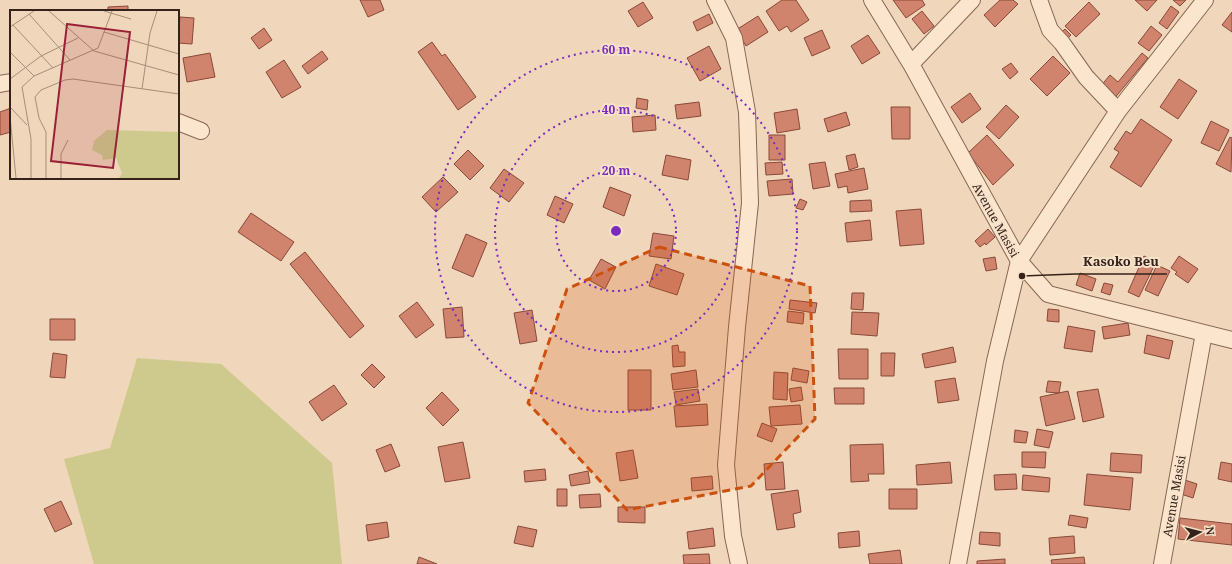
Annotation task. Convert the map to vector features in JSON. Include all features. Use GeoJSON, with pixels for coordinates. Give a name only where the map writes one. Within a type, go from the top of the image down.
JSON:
{"type":"FeatureCollection","features":[{"type":"Feature","properties":{"kind":"street"},"geometry":{"type":"LineString","coordinates":[[714,0],[734,38],[746,112],[750,203],[737,327],[726,466],[733,536],[739,564]]}},
{"type":"Feature","properties":{"kind":"street","name":"Avenue Masisi"},"geometry":{"type":"LineString","coordinates":[[872,0],[911,64],[1019,261],[1048,294],[1232,340]]}},
{"type":"Feature","properties":{"kind":"street"},"geometry":{"type":"LineString","coordinates":[[911,64],[972,0]]}},
{"type":"Feature","properties":{"kind":"street"},"geometry":{"type":"LineString","coordinates":[[1039,0],[1050,30],[1062,43],[1086,77],[1118,112]]}},
{"type":"Feature","properties":{"kind":"street"},"geometry":{"type":"LineString","coordinates":[[958,564],[995,361],[1019,261],[1118,112],[1205,0]]}},
{"type":"Feature","properties":{"kind":"street"},"geometry":{"type":"LineString","coordinates":[[0,84],[10,82]]}},
{"type":"Feature","properties":{"kind":"street"},"geometry":{"type":"LineString","coordinates":[[179,122],[201,132]]}},
{"type":"Feature","properties":{"kind":"street","name":"Avenue Masisi"},"geometry":{"type":"LineString","coordinates":[[1162,564],[1204,333]]}},
{"type":"Feature","properties":{"kind":"highlighted area"},"geometry":{"type":"Polygon","coordinates":[[[659,247],[810,286],[815,419],[751,486],[627,510],[528,403],[567,289],[659,247]]]}},
{"type":"Feature","properties":{"kind":"shaded area"},"geometry":{"type":"Polygon","coordinates":[[[137,358],[221,364],[332,463],[342,564],[94,564],[64,459],[110,448],[137,358]]]}},
{"type":"Feature","properties":{"kind":"building"},"geometry":{"type":"Polygon","coordinates":[[[360,0],[380,0],[384,10],[368,17],[360,0]]]}},
{"type":"Feature","properties":{"kind":"building"},"geometry":{"type":"Polygon","coordinates":[[[782,0],[796,0],[809,20],[791,32],[787,26],[779,31],[766,11],[782,0]]]}},
{"type":"Feature","properties":{"kind":"building"},"geometry":{"type":"Polygon","coordinates":[[[893,0],[922,0],[925,5],[906,18],[893,0]]]}},
{"type":"Feature","properties":{"kind":"building"},"geometry":{"type":"Polygon","coordinates":[[[1000,0],[1013,0],[1018,4],[995,27],[984,15],[1000,0]]]}},
{"type":"Feature","properties":{"kind":"building"},"geometry":{"type":"Polygon","coordinates":[[[1135,0],[1157,0],[1147,11],[1135,0]]]}},
{"type":"Feature","properties":{"kind":"building"},"geometry":{"type":"Polygon","coordinates":[[[1173,0],[1186,0],[1180,6],[1173,0]]]}},
{"type":"Feature","properties":{"kind":"building"},"geometry":{"type":"Polygon","coordinates":[[[643,2],[653,18],[638,27],[628,11],[643,2]]]}},
{"type":"Feature","properties":{"kind":"building"},"geometry":{"type":"Polygon","coordinates":[[[1089,2],[1100,14],[1076,37],[1065,26],[1089,2]]]}},
{"type":"Feature","properties":{"kind":"building"},"geometry":{"type":"Polygon","coordinates":[[[128,6],[128,10],[108,10],[108,7],[128,6]]]}},
{"type":"Feature","properties":{"kind":"building"},"geometry":{"type":"Polygon","coordinates":[[[1171,6],[1179,12],[1167,29],[1159,23],[1171,6]]]}},
{"type":"Feature","properties":{"kind":"building"},"geometry":{"type":"Polygon","coordinates":[[[922,11],[934,26],[924,34],[912,19],[922,11]]]}},
{"type":"Feature","properties":{"kind":"building"},"geometry":{"type":"Polygon","coordinates":[[[1232,12],[1232,32],[1222,25],[1232,12]]]}},
{"type":"Feature","properties":{"kind":"building"},"geometry":{"type":"Polygon","coordinates":[[[709,14],[713,23],[697,31],[693,22],[709,14]]]}},
{"type":"Feature","properties":{"kind":"building"},"geometry":{"type":"Polygon","coordinates":[[[758,16],[768,32],[746,46],[736,30],[758,16]]]}},
{"type":"Feature","properties":{"kind":"building"},"geometry":{"type":"Polygon","coordinates":[[[180,17],[194,18],[192,44],[179,43],[180,17]]]}},
{"type":"Feature","properties":{"kind":"building"},"geometry":{"type":"Polygon","coordinates":[[[1151,26],[1162,35],[1149,51],[1138,43],[1151,26]]]}},
{"type":"Feature","properties":{"kind":"building"},"geometry":{"type":"Polygon","coordinates":[[[264,28],[272,40],[259,49],[251,38],[264,28]]]}},
{"type":"Feature","properties":{"kind":"building"},"geometry":{"type":"Polygon","coordinates":[[[1065,29],[1071,35],[1065,41],[1058,35],[1065,29]]]}},
{"type":"Feature","properties":{"kind":"building"},"geometry":{"type":"Polygon","coordinates":[[[822,30],[830,48],[812,56],[804,38],[822,30]]]}},
{"type":"Feature","properties":{"kind":"building"},"geometry":{"type":"Polygon","coordinates":[[[868,35],[880,53],[862,64],[851,46],[868,35]]]}},
{"type":"Feature","properties":{"kind":"building"},"geometry":{"type":"Polygon","coordinates":[[[432,42],[442,56],[445,54],[476,97],[458,110],[418,52],[432,42]]]}},
{"type":"Feature","properties":{"kind":"building"},"geometry":{"type":"Polygon","coordinates":[[[709,46],[721,69],[700,81],[687,58],[709,46]]]}},
{"type":"Feature","properties":{"kind":"building"},"geometry":{"type":"Polygon","coordinates":[[[322,51],[328,59],[308,74],[302,66],[322,51]]]}},
{"type":"Feature","properties":{"kind":"building"},"geometry":{"type":"Polygon","coordinates":[[[210,53],[215,77],[187,82],[183,58],[210,53]]]}},
{"type":"Feature","properties":{"kind":"building"},"geometry":{"type":"Polygon","coordinates":[[[1142,53],[1148,58],[1113,100],[1099,88],[1110,75],[1118,82],[1142,53]]]}},
{"type":"Feature","properties":{"kind":"building"},"geometry":{"type":"Polygon","coordinates":[[[1053,56],[1070,73],[1047,96],[1030,79],[1053,56]]]}},
{"type":"Feature","properties":{"kind":"building"},"geometry":{"type":"Polygon","coordinates":[[[284,60],[301,87],[282,98],[266,72],[284,60]]]}},
{"type":"Feature","properties":{"kind":"building"},"geometry":{"type":"Polygon","coordinates":[[[1011,63],[1018,72],[1010,79],[1002,69],[1011,63]]]}},
{"type":"Feature","properties":{"kind":"building"},"geometry":{"type":"Polygon","coordinates":[[[1179,79],[1197,91],[1178,119],[1160,107],[1179,79]]]}},
{"type":"Feature","properties":{"kind":"building"},"geometry":{"type":"Polygon","coordinates":[[[970,93],[981,109],[962,123],[951,107],[970,93]]]}},
{"type":"Feature","properties":{"kind":"building"},"geometry":{"type":"Polygon","coordinates":[[[637,98],[648,100],[647,110],[636,108],[637,98]]]}},
{"type":"Feature","properties":{"kind":"building"},"geometry":{"type":"Polygon","coordinates":[[[699,102],[701,116],[677,119],[675,105],[699,102]]]}},
{"type":"Feature","properties":{"kind":"building"},"geometry":{"type":"Polygon","coordinates":[[[1006,105],[1019,117],[999,139],[986,127],[1006,105]]]}},
{"type":"Feature","properties":{"kind":"building"},"geometry":{"type":"Polygon","coordinates":[[[891,107],[910,107],[910,139],[892,139],[891,107]]]}},
{"type":"Feature","properties":{"kind":"building"},"geometry":{"type":"Polygon","coordinates":[[[10,108],[10,132],[0,135],[0,112],[10,108]]]}},
{"type":"Feature","properties":{"kind":"building"},"geometry":{"type":"Polygon","coordinates":[[[797,109],[800,129],[777,133],[774,113],[797,109]]]}},
{"type":"Feature","properties":{"kind":"building"},"geometry":{"type":"Polygon","coordinates":[[[846,112],[850,125],[828,132],[824,119],[846,112]]]}},
{"type":"Feature","properties":{"kind":"building"},"geometry":{"type":"Polygon","coordinates":[[[655,115],[656,130],[633,132],[632,117],[655,115]]]}},
{"type":"Feature","properties":{"kind":"building"},"geometry":{"type":"Polygon","coordinates":[[[1141,119],[1172,140],[1141,187],[1110,167],[1119,152],[1114,149],[1126,131],[1131,134],[1141,119]]]}},
{"type":"Feature","properties":{"kind":"building"},"geometry":{"type":"Polygon","coordinates":[[[1211,121],[1229,130],[1219,151],[1201,143],[1211,121]]]}},
{"type":"Feature","properties":{"kind":"building"},"geometry":{"type":"Polygon","coordinates":[[[769,135],[785,135],[785,160],[769,160],[769,135]]]}},
{"type":"Feature","properties":{"kind":"building"},"geometry":{"type":"Polygon","coordinates":[[[987,135],[1014,165],[993,185],[968,153],[987,135]]]}},
{"type":"Feature","properties":{"kind":"building"},"geometry":{"type":"Polygon","coordinates":[[[1230,137],[1232,138],[1231,172],[1216,164],[1230,137]]]}},
{"type":"Feature","properties":{"kind":"building"},"geometry":{"type":"Polygon","coordinates":[[[468,150],[484,166],[470,180],[454,164],[468,150]]]}},
{"type":"Feature","properties":{"kind":"building"},"geometry":{"type":"Polygon","coordinates":[[[855,154],[858,167],[849,170],[846,156],[855,154]]]}},
{"type":"Feature","properties":{"kind":"building"},"geometry":{"type":"Polygon","coordinates":[[[666,155],[691,160],[688,180],[662,175],[666,155]]]}},
{"type":"Feature","properties":{"kind":"building"},"geometry":{"type":"Polygon","coordinates":[[[782,162],[783,174],[766,175],[765,163],[782,162]]]}},
{"type":"Feature","properties":{"kind":"building"},"geometry":{"type":"Polygon","coordinates":[[[825,162],[830,186],[813,189],[809,164],[825,162]]]}},
{"type":"Feature","properties":{"kind":"building"},"geometry":{"type":"Polygon","coordinates":[[[864,168],[868,189],[848,193],[847,186],[838,188],[835,174],[864,168]]]}},
{"type":"Feature","properties":{"kind":"building"},"geometry":{"type":"Polygon","coordinates":[[[504,169],[524,183],[509,202],[490,188],[504,169]]]}},
{"type":"Feature","properties":{"kind":"building"},"geometry":{"type":"Polygon","coordinates":[[[443,177],[458,192],[436,212],[422,197],[443,177]]]}},
{"type":"Feature","properties":{"kind":"building"},"geometry":{"type":"Polygon","coordinates":[[[792,179],[793,194],[769,196],[767,181],[792,179]]]}},
{"type":"Feature","properties":{"kind":"building"},"geometry":{"type":"Polygon","coordinates":[[[610,187],[631,195],[624,216],[603,207],[610,187]]]}},
{"type":"Feature","properties":{"kind":"building"},"geometry":{"type":"Polygon","coordinates":[[[555,196],[573,204],[564,223],[547,215],[555,196]]]}},
{"type":"Feature","properties":{"kind":"building"},"geometry":{"type":"Polygon","coordinates":[[[800,199],[807,202],[803,210],[796,208],[800,199]]]}},
{"type":"Feature","properties":{"kind":"building"},"geometry":{"type":"Polygon","coordinates":[[[871,200],[872,211],[850,212],[850,201],[871,200]]]}},
{"type":"Feature","properties":{"kind":"building"},"geometry":{"type":"Polygon","coordinates":[[[921,209],[924,244],[900,246],[896,211],[921,209]]]}},
{"type":"Feature","properties":{"kind":"building"},"geometry":{"type":"Polygon","coordinates":[[[251,213],[294,242],[281,261],[238,232],[251,213]]]}},
{"type":"Feature","properties":{"kind":"building"},"geometry":{"type":"Polygon","coordinates":[[[870,220],[872,240],[847,242],[845,223],[870,220]]]}},
{"type":"Feature","properties":{"kind":"building"},"geometry":{"type":"Polygon","coordinates":[[[988,229],[995,237],[986,245],[985,243],[980,247],[975,241],[988,229]]]}},
{"type":"Feature","properties":{"kind":"building"},"geometry":{"type":"Polygon","coordinates":[[[653,233],[674,236],[671,259],[649,256],[653,233]]]}},
{"type":"Feature","properties":{"kind":"building"},"geometry":{"type":"Polygon","coordinates":[[[466,234],[487,243],[473,277],[452,268],[466,234]]]}},
{"type":"Feature","properties":{"kind":"building"},"geometry":{"type":"Polygon","coordinates":[[[305,252],[364,326],[350,338],[290,264],[305,252]]]}},
{"type":"Feature","properties":{"kind":"building"},"geometry":{"type":"Polygon","coordinates":[[[1144,256],[1156,262],[1139,297],[1128,292],[1144,256]]]}},
{"type":"Feature","properties":{"kind":"building"},"geometry":{"type":"Polygon","coordinates":[[[1179,256],[1198,269],[1188,283],[1175,274],[1177,272],[1171,268],[1179,256]]]}},
{"type":"Feature","properties":{"kind":"building"},"geometry":{"type":"Polygon","coordinates":[[[995,257],[997,269],[986,271],[983,259],[995,257]]]}},
{"type":"Feature","properties":{"kind":"building"},"geometry":{"type":"Polygon","coordinates":[[[601,259],[616,267],[605,289],[589,280],[601,259]]]}},
{"type":"Feature","properties":{"kind":"building"},"geometry":{"type":"Polygon","coordinates":[[[656,264],[684,274],[677,295],[649,286],[656,264]]]}},
{"type":"Feature","properties":{"kind":"building"},"geometry":{"type":"Polygon","coordinates":[[[1157,265],[1170,271],[1158,296],[1145,290],[1157,265]]]}},
{"type":"Feature","properties":{"kind":"building"},"geometry":{"type":"Polygon","coordinates":[[[1080,273],[1096,279],[1092,291],[1076,285],[1080,273]]]}},
{"type":"Feature","properties":{"kind":"building"},"geometry":{"type":"Polygon","coordinates":[[[1104,283],[1113,285],[1110,295],[1101,292],[1104,283]]]}},
{"type":"Feature","properties":{"kind":"building"},"geometry":{"type":"Polygon","coordinates":[[[852,293],[864,293],[863,310],[851,309],[852,293]]]}},
{"type":"Feature","properties":{"kind":"building"},"geometry":{"type":"Polygon","coordinates":[[[790,300],[817,303],[815,313],[789,309],[790,300]]]}},
{"type":"Feature","properties":{"kind":"building"},"geometry":{"type":"Polygon","coordinates":[[[417,302],[434,325],[416,338],[399,316],[417,302]]]}},
{"type":"Feature","properties":{"kind":"building"},"geometry":{"type":"Polygon","coordinates":[[[462,307],[464,337],[446,338],[443,309],[462,307]]]}},
{"type":"Feature","properties":{"kind":"building"},"geometry":{"type":"Polygon","coordinates":[[[1048,309],[1059,310],[1059,322],[1047,321],[1048,309]]]}},
{"type":"Feature","properties":{"kind":"building"},"geometry":{"type":"Polygon","coordinates":[[[532,310],[537,341],[520,344],[514,313],[532,310]]]}},
{"type":"Feature","properties":{"kind":"building"},"geometry":{"type":"Polygon","coordinates":[[[788,311],[804,313],[803,324],[787,322],[788,311]]]}},
{"type":"Feature","properties":{"kind":"building"},"geometry":{"type":"Polygon","coordinates":[[[852,312],[879,313],[877,336],[851,334],[852,312]]]}},
{"type":"Feature","properties":{"kind":"building"},"geometry":{"type":"Polygon","coordinates":[[[50,319],[75,319],[75,340],[50,340],[50,319]]]}},
{"type":"Feature","properties":{"kind":"building"},"geometry":{"type":"Polygon","coordinates":[[[1128,323],[1130,335],[1104,339],[1102,327],[1128,323]]]}},
{"type":"Feature","properties":{"kind":"building"},"geometry":{"type":"Polygon","coordinates":[[[1068,326],[1095,331],[1092,352],[1064,348],[1068,326]]]}},
{"type":"Feature","properties":{"kind":"building"},"geometry":{"type":"Polygon","coordinates":[[[1147,335],[1173,341],[1169,359],[1144,353],[1147,335]]]}},
{"type":"Feature","properties":{"kind":"building"},"geometry":{"type":"Polygon","coordinates":[[[678,345],[679,352],[685,352],[685,366],[673,367],[672,346],[678,345]]]}},
{"type":"Feature","properties":{"kind":"building"},"geometry":{"type":"Polygon","coordinates":[[[953,347],[956,362],[925,368],[922,354],[953,347]]]}},
{"type":"Feature","properties":{"kind":"building"},"geometry":{"type":"Polygon","coordinates":[[[838,349],[868,349],[868,379],[839,379],[838,349]]]}},
{"type":"Feature","properties":{"kind":"building"},"geometry":{"type":"Polygon","coordinates":[[[53,353],[67,355],[65,378],[50,377],[53,353]]]}},
{"type":"Feature","properties":{"kind":"building"},"geometry":{"type":"Polygon","coordinates":[[[881,353],[895,353],[894,376],[881,376],[881,353]]]}},
{"type":"Feature","properties":{"kind":"building"},"geometry":{"type":"Polygon","coordinates":[[[372,364],[385,377],[374,388],[361,375],[372,364]]]}},
{"type":"Feature","properties":{"kind":"building"},"geometry":{"type":"Polygon","coordinates":[[[793,368],[809,371],[807,383],[791,380],[793,368]]]}},
{"type":"Feature","properties":{"kind":"building"},"geometry":{"type":"Polygon","coordinates":[[[628,370],[651,370],[651,410],[628,410],[628,370]]]}},
{"type":"Feature","properties":{"kind":"building"},"geometry":{"type":"Polygon","coordinates":[[[696,370],[698,387],[673,390],[671,374],[696,370]]]}},
{"type":"Feature","properties":{"kind":"building"},"geometry":{"type":"Polygon","coordinates":[[[774,372],[788,373],[787,400],[773,399],[774,372]]]}},
{"type":"Feature","properties":{"kind":"building"},"geometry":{"type":"Polygon","coordinates":[[[955,378],[959,400],[938,403],[935,381],[955,378]]]}},
{"type":"Feature","properties":{"kind":"building"},"geometry":{"type":"Polygon","coordinates":[[[1048,381],[1061,382],[1059,393],[1046,392],[1048,381]]]}},
{"type":"Feature","properties":{"kind":"building"},"geometry":{"type":"Polygon","coordinates":[[[334,385],[347,404],[322,421],[309,402],[334,385]]]}},
{"type":"Feature","properties":{"kind":"building"},"geometry":{"type":"Polygon","coordinates":[[[801,387],[803,400],[791,402],[789,389],[801,387]]]}},
{"type":"Feature","properties":{"kind":"building"},"geometry":{"type":"Polygon","coordinates":[[[834,388],[864,388],[864,404],[835,404],[834,388]]]}},
{"type":"Feature","properties":{"kind":"building"},"geometry":{"type":"Polygon","coordinates":[[[698,389],[700,401],[676,405],[674,392],[698,389]]]}},
{"type":"Feature","properties":{"kind":"building"},"geometry":{"type":"Polygon","coordinates":[[[1098,389],[1104,417],[1083,422],[1077,392],[1098,389]]]}},
{"type":"Feature","properties":{"kind":"building"},"geometry":{"type":"Polygon","coordinates":[[[1068,391],[1075,419],[1046,426],[1040,397],[1068,391]]]}},
{"type":"Feature","properties":{"kind":"building"},"geometry":{"type":"Polygon","coordinates":[[[442,392],[459,410],[443,426],[426,408],[442,392]]]}},
{"type":"Feature","properties":{"kind":"building"},"geometry":{"type":"Polygon","coordinates":[[[707,404],[708,425],[676,427],[674,406],[707,404]]]}},
{"type":"Feature","properties":{"kind":"building"},"geometry":{"type":"Polygon","coordinates":[[[800,405],[802,424],[771,426],[769,407],[800,405]]]}},
{"type":"Feature","properties":{"kind":"building"},"geometry":{"type":"Polygon","coordinates":[[[762,423],[777,429],[772,442],[757,436],[762,423]]]}},
{"type":"Feature","properties":{"kind":"building"},"geometry":{"type":"Polygon","coordinates":[[[1037,429],[1053,432],[1049,448],[1034,445],[1037,429]]]}},
{"type":"Feature","properties":{"kind":"building"},"geometry":{"type":"Polygon","coordinates":[[[1015,430],[1028,432],[1026,443],[1014,442],[1015,430]]]}},
{"type":"Feature","properties":{"kind":"building"},"geometry":{"type":"Polygon","coordinates":[[[463,442],[470,478],[445,482],[438,447],[463,442]]]}},
{"type":"Feature","properties":{"kind":"building"},"geometry":{"type":"Polygon","coordinates":[[[391,444],[400,466],[385,472],[376,450],[391,444]]]}},
{"type":"Feature","properties":{"kind":"building"},"geometry":{"type":"Polygon","coordinates":[[[883,444],[884,474],[868,474],[869,481],[851,482],[850,445],[883,444]]]}},
{"type":"Feature","properties":{"kind":"building"},"geometry":{"type":"Polygon","coordinates":[[[633,450],[638,478],[620,481],[616,453],[633,450]]]}},
{"type":"Feature","properties":{"kind":"building"},"geometry":{"type":"Polygon","coordinates":[[[1022,452],[1046,452],[1045,468],[1022,467],[1022,452]]]}},
{"type":"Feature","properties":{"kind":"building"},"geometry":{"type":"Polygon","coordinates":[[[1111,453],[1142,455],[1141,473],[1110,471],[1111,453]]]}},
{"type":"Feature","properties":{"kind":"building"},"geometry":{"type":"Polygon","coordinates":[[[783,462],[785,489],[766,490],[764,464],[783,462]]]}},
{"type":"Feature","properties":{"kind":"building"},"geometry":{"type":"Polygon","coordinates":[[[950,462],[952,483],[917,485],[916,465],[950,462]]]}},
{"type":"Feature","properties":{"kind":"building"},"geometry":{"type":"Polygon","coordinates":[[[1221,462],[1232,464],[1232,482],[1218,479],[1221,462]]]}},
{"type":"Feature","properties":{"kind":"building"},"geometry":{"type":"Polygon","coordinates":[[[545,469],[546,480],[525,482],[524,471],[545,469]]]}},
{"type":"Feature","properties":{"kind":"building"},"geometry":{"type":"Polygon","coordinates":[[[588,471],[590,483],[571,486],[569,475],[588,471]]]}},
{"type":"Feature","properties":{"kind":"building"},"geometry":{"type":"Polygon","coordinates":[[[1016,474],[1017,489],[995,490],[994,475],[1016,474]]]}},
{"type":"Feature","properties":{"kind":"building"},"geometry":{"type":"Polygon","coordinates":[[[1087,474],[1133,478],[1130,510],[1084,505],[1087,474]]]}},
{"type":"Feature","properties":{"kind":"building"},"geometry":{"type":"Polygon","coordinates":[[[1023,475],[1050,478],[1049,492],[1022,490],[1023,475]]]}},
{"type":"Feature","properties":{"kind":"building"},"geometry":{"type":"Polygon","coordinates":[[[712,476],[713,489],[692,491],[691,478],[712,476]]]}},
{"type":"Feature","properties":{"kind":"building"},"geometry":{"type":"Polygon","coordinates":[[[1185,480],[1197,484],[1193,498],[1181,494],[1185,480]]]}},
{"type":"Feature","properties":{"kind":"building"},"geometry":{"type":"Polygon","coordinates":[[[557,489],[567,489],[567,506],[557,506],[557,489]]]}},
{"type":"Feature","properties":{"kind":"building"},"geometry":{"type":"Polygon","coordinates":[[[889,489],[917,489],[917,509],[889,509],[889,489]]]}},
{"type":"Feature","properties":{"kind":"building"},"geometry":{"type":"Polygon","coordinates":[[[798,490],[801,512],[793,514],[795,527],[777,530],[771,494],[798,490]]]}},
{"type":"Feature","properties":{"kind":"building"},"geometry":{"type":"Polygon","coordinates":[[[600,494],[601,507],[580,508],[579,495],[600,494]]]}},
{"type":"Feature","properties":{"kind":"building"},"geometry":{"type":"Polygon","coordinates":[[[61,501],[72,524],[55,532],[44,509],[61,501]]]}},
{"type":"Feature","properties":{"kind":"building"},"geometry":{"type":"Polygon","coordinates":[[[618,507],[645,507],[645,523],[618,522],[618,507]]]}},
{"type":"Feature","properties":{"kind":"building"},"geometry":{"type":"Polygon","coordinates":[[[1070,515],[1088,518],[1086,528],[1068,525],[1070,515]]]}},
{"type":"Feature","properties":{"kind":"building"},"geometry":{"type":"Polygon","coordinates":[[[1180,518],[1232,524],[1232,545],[1178,539],[1180,518]]]}},
{"type":"Feature","properties":{"kind":"building"},"geometry":{"type":"Polygon","coordinates":[[[387,522],[389,537],[368,541],[366,525],[387,522]]]}},
{"type":"Feature","properties":{"kind":"building"},"geometry":{"type":"Polygon","coordinates":[[[518,526],[537,530],[533,547],[514,543],[518,526]]]}},
{"type":"Feature","properties":{"kind":"building"},"geometry":{"type":"Polygon","coordinates":[[[713,528],[715,546],[689,549],[687,532],[713,528]]]}},
{"type":"Feature","properties":{"kind":"building"},"geometry":{"type":"Polygon","coordinates":[[[859,531],[860,546],[839,548],[838,533],[859,531]]]}},
{"type":"Feature","properties":{"kind":"building"},"geometry":{"type":"Polygon","coordinates":[[[980,532],[1000,533],[1000,546],[979,544],[980,532]]]}},
{"type":"Feature","properties":{"kind":"building"},"geometry":{"type":"Polygon","coordinates":[[[1074,536],[1075,553],[1050,555],[1049,538],[1074,536]]]}},
{"type":"Feature","properties":{"kind":"building"},"geometry":{"type":"Polygon","coordinates":[[[900,550],[902,564],[870,564],[868,554],[900,550]]]}},
{"type":"Feature","properties":{"kind":"building"},"geometry":{"type":"Polygon","coordinates":[[[709,554],[710,564],[684,564],[683,555],[709,554]]]}},
{"type":"Feature","properties":{"kind":"building"},"geometry":{"type":"Polygon","coordinates":[[[419,557],[437,564],[417,564],[419,557]]]}},
{"type":"Feature","properties":{"kind":"building"},"geometry":{"type":"Polygon","coordinates":[[[1084,557],[1085,564],[1052,564],[1051,560],[1084,557]]]}},
{"type":"Feature","properties":{"kind":"building"},"geometry":{"type":"Polygon","coordinates":[[[1005,559],[1005,564],[977,564],[977,561],[1005,559]]]}},
{"type":"Feature","properties":{"kind":"place","name":"Kasoko Beu"},"geometry":{"type":"Point","coordinates":[1022,276]}}]}
